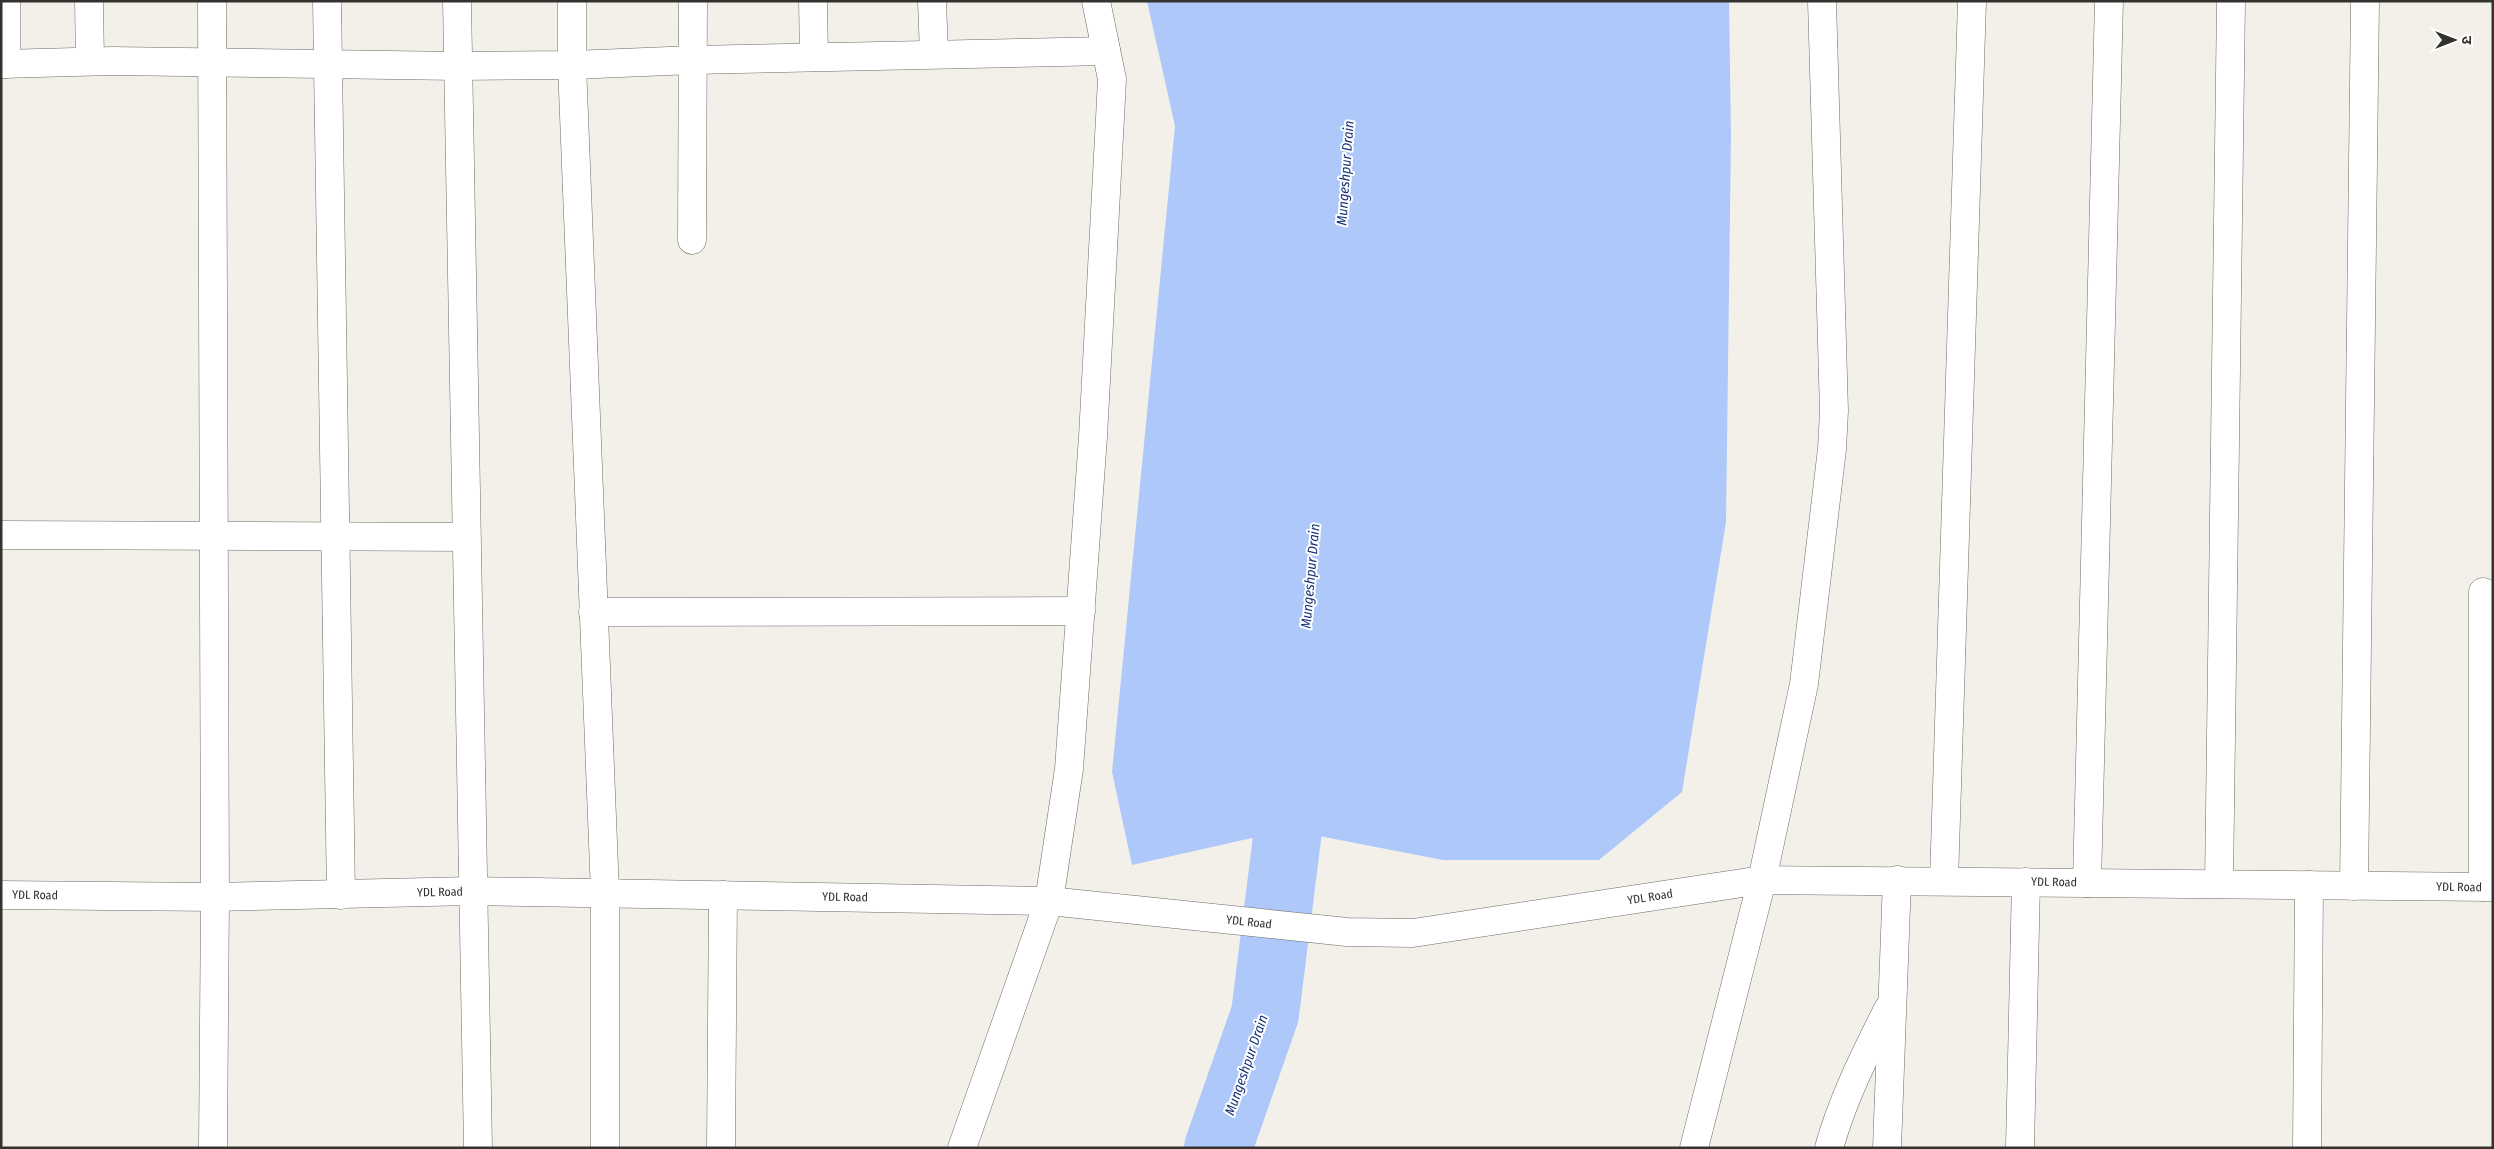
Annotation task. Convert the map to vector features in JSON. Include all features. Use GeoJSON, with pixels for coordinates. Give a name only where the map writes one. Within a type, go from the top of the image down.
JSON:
{"type":"FeatureCollection","features":[{"type":"Feature","properties":{"kind":"street"},"geometry":{"type":"LineString","coordinates":[[6,1],[4,64],[90,61],[572,66],[693,60],[1106,51]]}},
{"type":"Feature","properties":{"kind":"street"},"geometry":{"type":"LineString","coordinates":[[89,1],[90,61]]}},
{"type":"Feature","properties":{"kind":"street"},"geometry":{"type":"LineString","coordinates":[[212,1],[214,537],[213,1148]]}},
{"type":"Feature","properties":{"kind":"street"},"geometry":{"type":"LineString","coordinates":[[327,1],[341,895]]}},
{"type":"Feature","properties":{"kind":"street"},"geometry":{"type":"LineString","coordinates":[[457,1],[478,1148]]}},
{"type":"Feature","properties":{"kind":"street"},"geometry":{"type":"LineString","coordinates":[[572,1],[572,66],[605,894],[605,1148]]}},
{"type":"Feature","properties":{"kind":"street"},"geometry":{"type":"LineString","coordinates":[[692,240],[693,1]]}},
{"type":"Feature","properties":{"kind":"street"},"geometry":{"type":"LineString","coordinates":[[813,1],[814,57]]}},
{"type":"Feature","properties":{"kind":"street"},"geometry":{"type":"LineString","coordinates":[[932,1],[934,54]]}},
{"type":"Feature","properties":{"kind":"street"},"geometry":{"type":"LineString","coordinates":[[962,1148],[1049,901],[1069,768],[1093,437],[1112,79],[1096,1]]}},
{"type":"Feature","properties":{"kind":"street"},"geometry":{"type":"LineString","coordinates":[[1694,1148],[1762,880],[1804,684],[1832,449],[1834,411],[1822,1]]}},
{"type":"Feature","properties":{"kind":"street"},"geometry":{"type":"LineString","coordinates":[[1944,881],[1972,1]]}},
{"type":"Feature","properties":{"kind":"street"},"geometry":{"type":"LineString","coordinates":[[2087,882],[2109,1]]}},
{"type":"Feature","properties":{"kind":"street"},"geometry":{"type":"LineString","coordinates":[[2219,884],[2231,1]]}},
{"type":"Feature","properties":{"kind":"street"},"geometry":{"type":"LineString","coordinates":[[2354,886],[2365,1]]}},
{"type":"Feature","properties":{"kind":"street"},"geometry":{"type":"LineString","coordinates":[[1,535],[334,538],[466,537]]}},
{"type":"Feature","properties":{"kind":"street"},"geometry":{"type":"LineString","coordinates":[[2483,592],[2488,887]]}},
{"type":"Feature","properties":{"kind":"street"},"geometry":{"type":"LineString","coordinates":[[593,612],[1081,611]]}},
{"type":"Feature","properties":{"kind":"street","name":"YDL Road"},"geometry":{"type":"LineString","coordinates":[[1,895],[214,897],[472,891],[1049,901],[1347,932],[1421,932],[1762,880],[2488,887]]}},
{"type":"Feature","properties":{"kind":"street"},"geometry":{"type":"LineString","coordinates":[[1887,1148],[1897,880]]}},
{"type":"Feature","properties":{"kind":"street"},"geometry":{"type":"LineString","coordinates":[[2020,1148],[2026,882]]}},
{"type":"Feature","properties":{"kind":"street"},"geometry":{"type":"LineString","coordinates":[[2308,1148],[2310,885]]}},
{"type":"Feature","properties":{"kind":"street"},"geometry":{"type":"LineString","coordinates":[[722,1148],[723,895]]}},
{"type":"Feature","properties":{"kind":"street"},"geometry":{"type":"LineString","coordinates":[[1829,1148],[1848,1090],[1891,1004]]}},
{"type":"Feature","properties":{"kind":"water"},"geometry":{"type":"Polygon","coordinates":[[[1147,1],[1729,1],[1731,136],[1726,522],[1682,792],[1599,860],[1443,860],[1288,830],[1132,865],[1112,772],[1175,126],[1147,1]]]}},
{"type":"Feature","properties":{"kind":"waterway","name":"Mungeshpur Drain"},"geometry":{"type":"LineString","coordinates":[[1218,1148],[1265,1014],[1288,830],[1296,739]]}}]}
